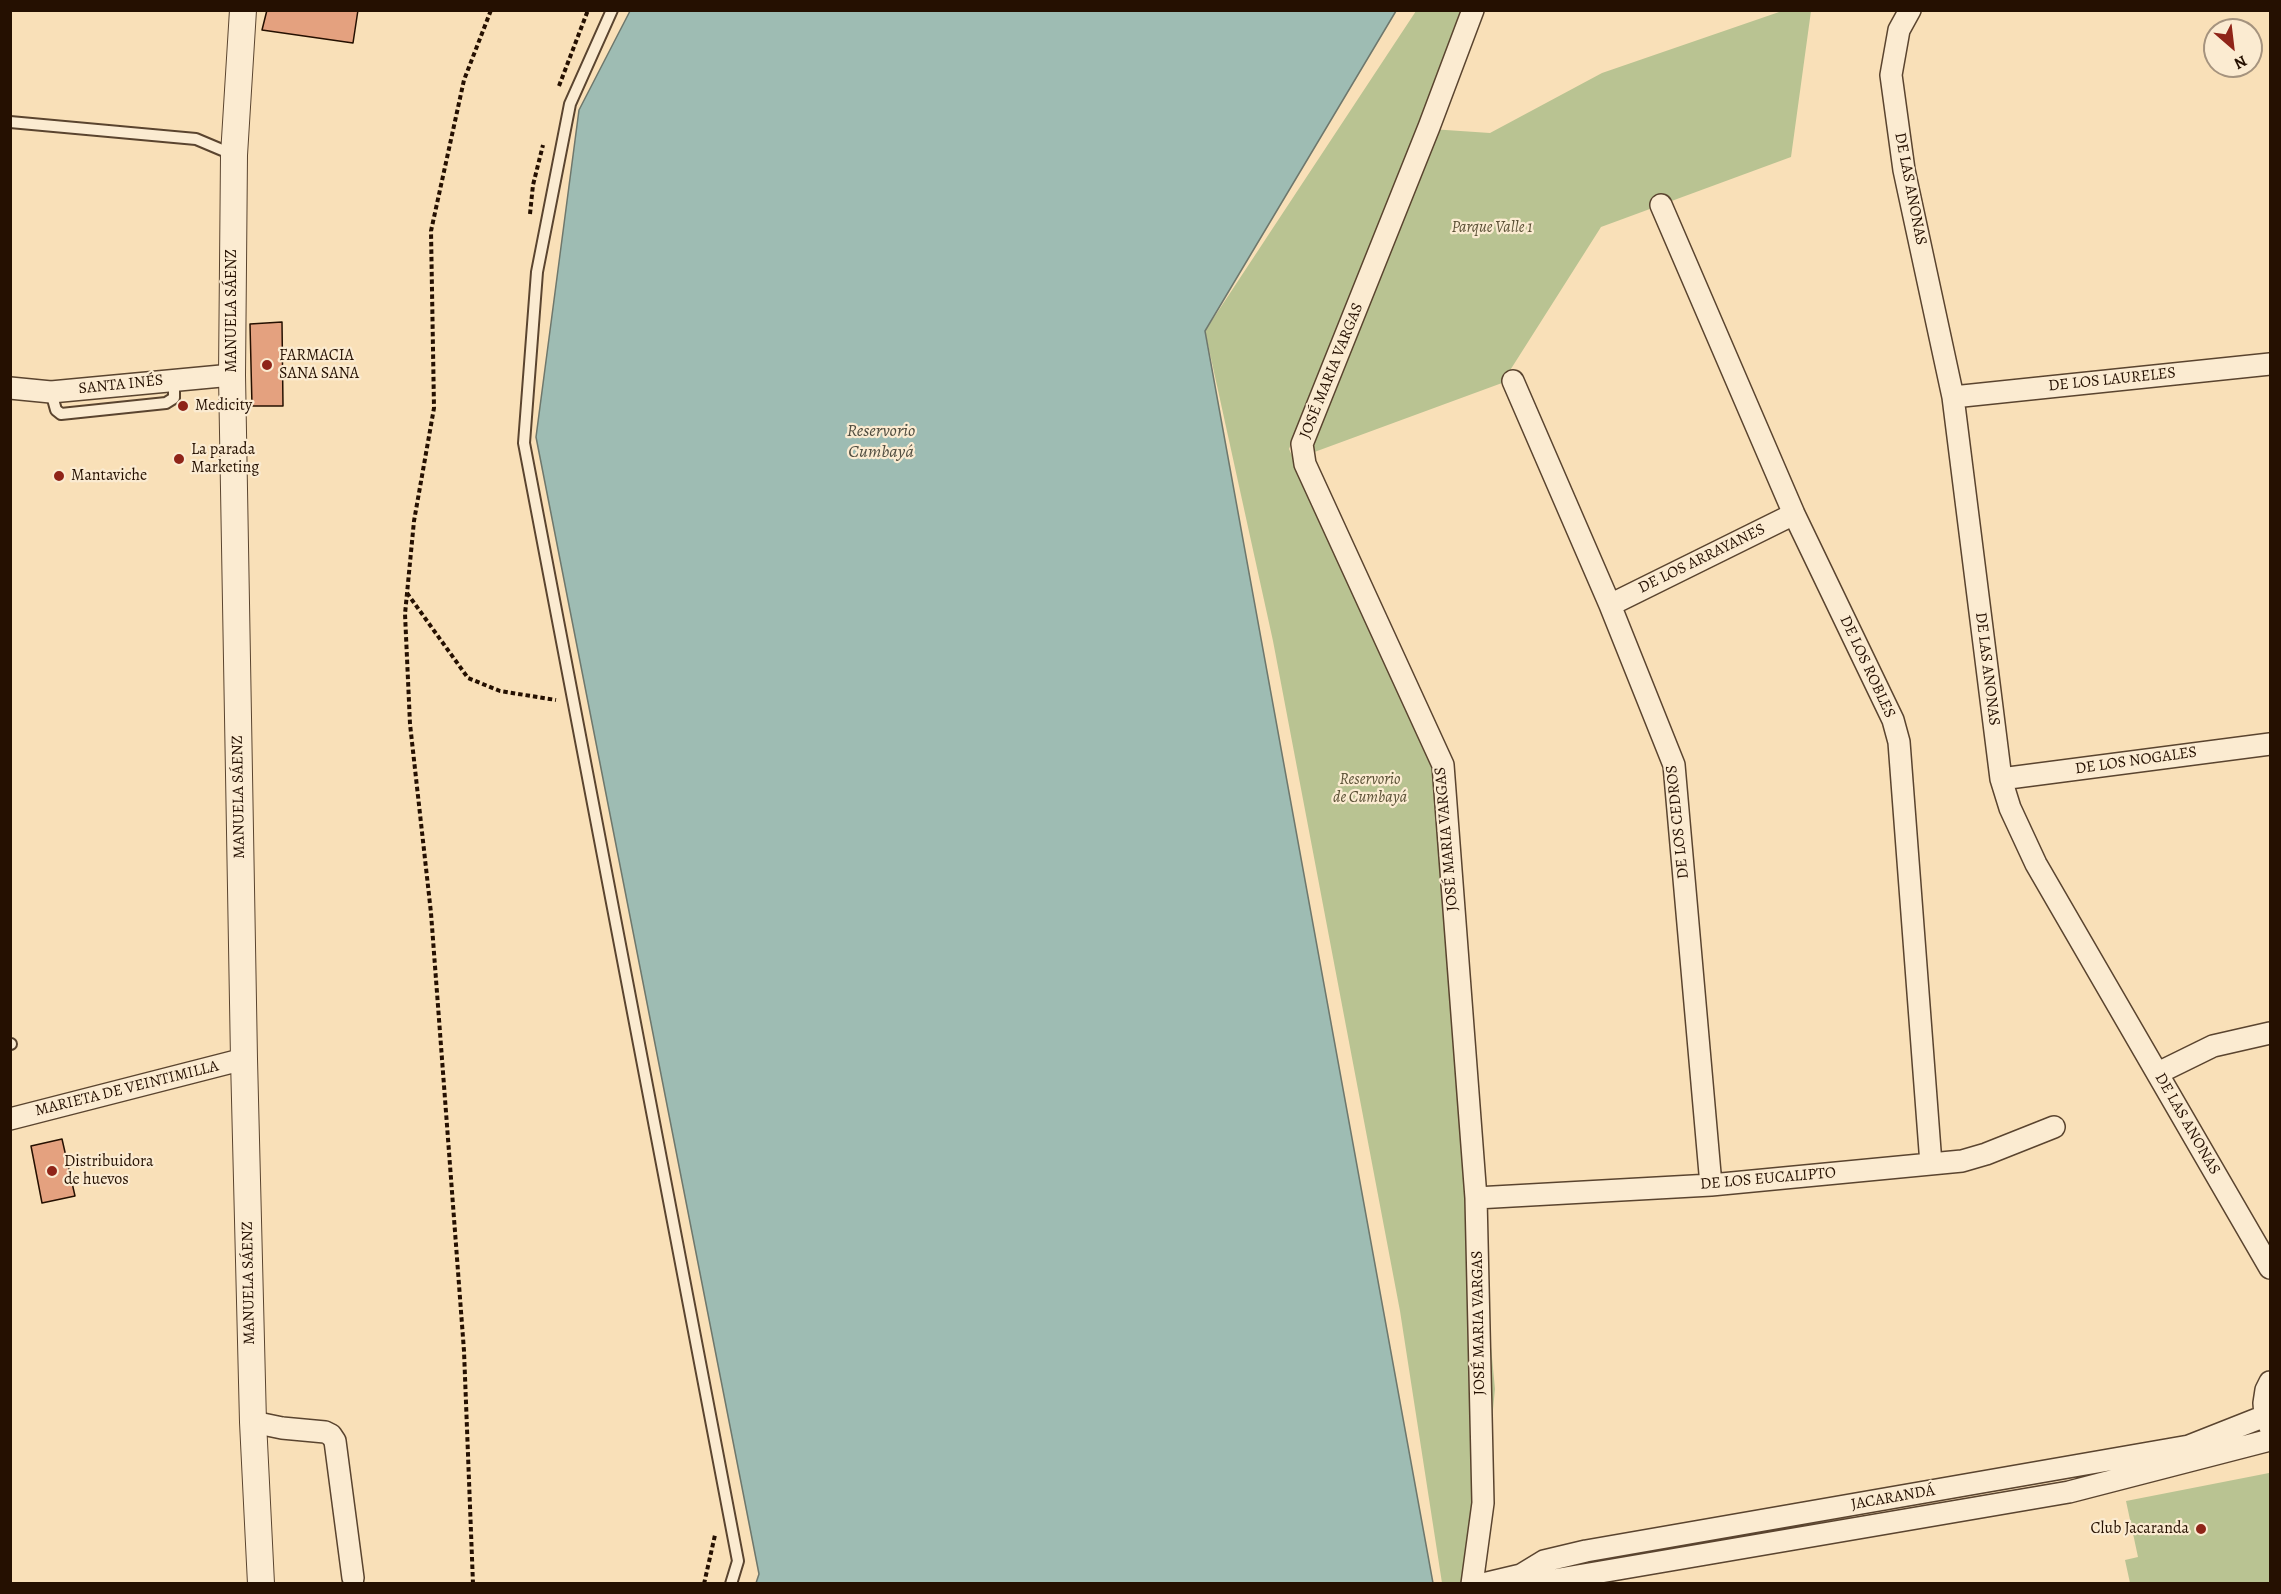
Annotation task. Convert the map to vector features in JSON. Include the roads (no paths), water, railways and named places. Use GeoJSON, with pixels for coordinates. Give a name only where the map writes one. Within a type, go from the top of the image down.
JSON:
{"type":"FeatureCollection","features":[{"type":"Feature","properties":{"kind":"street","name":"MANUELA SÁENZ"},"geometry":{"type":"LineString","coordinates":[[243,10],[234,155],[232,375],[244,1059],[253,1422],[261,1584]]}},
{"type":"Feature","properties":{"kind":"street","name":"JOSÉ MARIA VARGAS"},"geometry":{"type":"LineString","coordinates":[[1472,1584],[1483,1503],[1476,1198],[1443,765],[1305,464],[1302,444],[1429,127],[1473,10]]}},
{"type":"Feature","properties":{"kind":"street","name":"DE LAS ANONAS"},"geometry":{"type":"LineString","coordinates":[[1906,12],[1899,30],[1891,75],[1904,170],[1953,397],[2001,779],[2010,808],[2036,864],[2271,1268]]}},
{"type":"Feature","properties":{"kind":"street","name":"DE LOS ROBLES"},"geometry":{"type":"LineString","coordinates":[[1661,205],[1794,514],[1893,720],[1899,741],[1931,1164]]}},
{"type":"Feature","properties":{"kind":"street","name":"DE LOS LAURELES"},"geometry":{"type":"LineString","coordinates":[[1953,397],[2271,364]]}},
{"type":"Feature","properties":{"kind":"street","name":"SANTA INÉS"},"geometry":{"type":"LineString","coordinates":[[10,388],[51,392],[232,375]]}},
{"type":"Feature","properties":{"kind":"street","name":"DE LOS CEDROS"},"geometry":{"type":"LineString","coordinates":[[1513,381],[1610,604],[1674,765],[1711,1185]]}},
{"type":"Feature","properties":{"kind":"street","name":"DE LOS ARRAYANES"},"geometry":{"type":"LineString","coordinates":[[1610,604],[1794,514]]}},
{"type":"Feature","properties":{"kind":"street","name":"DE LOS NOGALES"},"geometry":{"type":"LineString","coordinates":[[2001,779],[2271,744]]}},
{"type":"Feature","properties":{"kind":"street"},"geometry":{"type":"LineString","coordinates":[[2158,1073],[2213,1046],[2271,1033]]}},
{"type":"Feature","properties":{"kind":"street","name":"MARIETA DE VEINTIMILLA"},"geometry":{"type":"LineString","coordinates":[[10,1119],[244,1059]]}},
{"type":"Feature","properties":{"kind":"street","name":"DE LOS EUCALIPTO"},"geometry":{"type":"LineString","coordinates":[[1476,1198],[1711,1185],[1962,1161],[2054,1127]]}},
{"type":"Feature","properties":{"kind":"street"},"geometry":{"type":"LineString","coordinates":[[2268,1422],[2264,1403],[2266,1390],[2271,1382]]}},
{"type":"Feature","properties":{"kind":"street"},"geometry":{"type":"LineString","coordinates":[[253,1422],[282,1428],[325,1432],[332,1435],[353,1578]]}},
{"type":"Feature","properties":{"kind":"street","name":"JACARANDÁ"},"geometry":{"type":"LineString","coordinates":[[1483,1584],[1521,1575],[1544,1561],[1586,1551],[2189,1446],[2268,1422]]}},
{"type":"Feature","properties":{"kind":"street","name":"JACARANDÁ"},"geometry":{"type":"LineString","coordinates":[[1521,1575],[1548,1581],[2069,1492],[2271,1440]]}},
{"type":"Feature","properties":{"kind":"street"},"geometry":{"type":"LineString","coordinates":[[1816,1511],[1819,1534]]}},
{"type":"Feature","properties":{"kind":"lane"},"geometry":{"type":"LineString","coordinates":[[612,10],[570,104],[537,272],[524,443],[738,1561],[731,1584]]}},
{"type":"Feature","properties":{"kind":"lane"},"geometry":{"type":"LineString","coordinates":[[10,122],[196,139],[234,155]]}},
{"type":"Feature","properties":{"kind":"water","name":"Reservorio Cumbayá"},"geometry":{"type":"Polygon","coordinates":[[[630,11],[1396,11],[1205,331],[1433,1583],[756,1583],[759,1574],[536,437],[579,110],[630,11]]]}},
{"type":"Feature","properties":{"kind":"place","name":"FARMACIA SANA SANA"},"geometry":{"type":"Point","coordinates":[267,365]}},
{"type":"Feature","properties":{"kind":"place","name":"Medicity"},"geometry":{"type":"Point","coordinates":[183,406]}},
{"type":"Feature","properties":{"kind":"place","name":"La parada Marketing"},"geometry":{"type":"Point","coordinates":[179,459]}},
{"type":"Feature","properties":{"kind":"place","name":"Mantaviche"},"geometry":{"type":"Point","coordinates":[59,476]}},
{"type":"Feature","properties":{"kind":"place","name":"Distribuidora de huevos"},"geometry":{"type":"Point","coordinates":[52,1171]}},
{"type":"Feature","properties":{"kind":"place","name":"Club Jacaranda"},"geometry":{"type":"Point","coordinates":[2201,1529]}},
{"type":"Feature","properties":{"kind":"park label","name":"Parque Valle 1"},"geometry":{"type":"Point","coordinates":[1492,228]}},
{"type":"Feature","properties":{"kind":"park label","name":"Reservorio de Cumbayá"},"geometry":{"type":"Point","coordinates":[1370,789]}}]}
